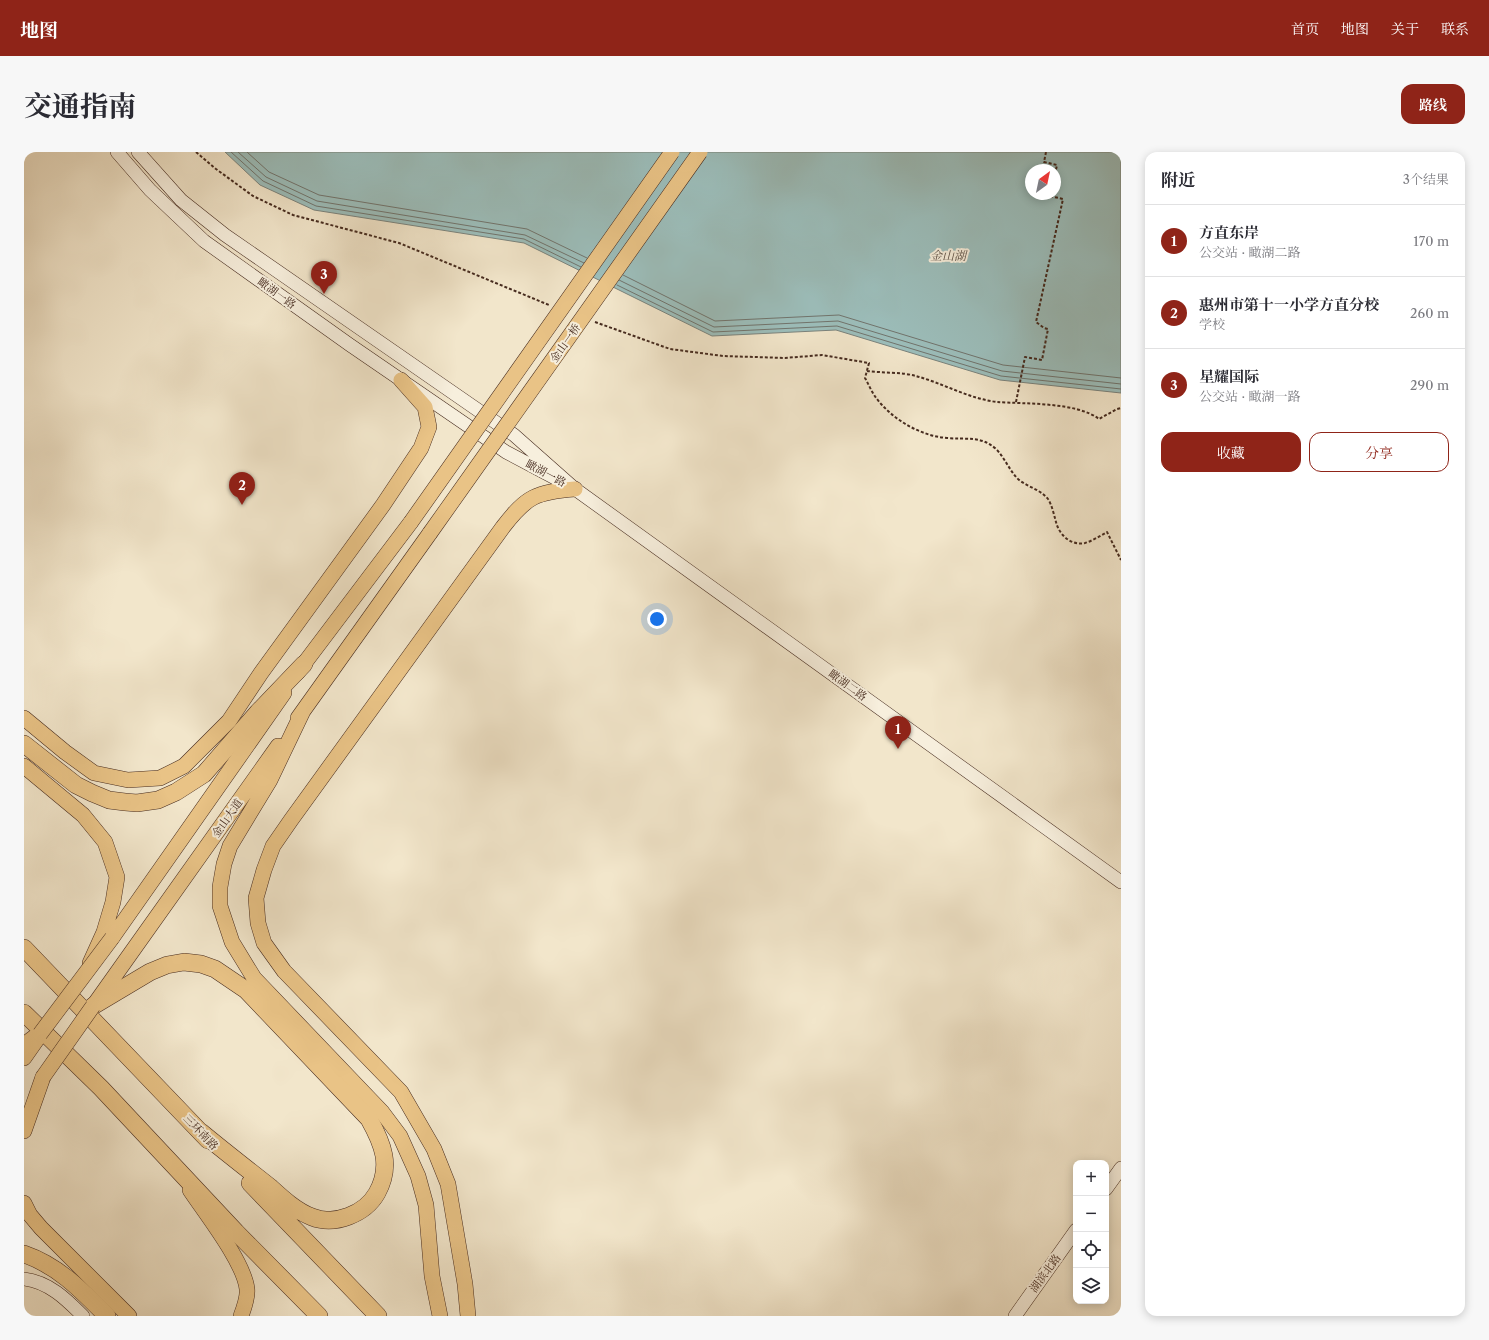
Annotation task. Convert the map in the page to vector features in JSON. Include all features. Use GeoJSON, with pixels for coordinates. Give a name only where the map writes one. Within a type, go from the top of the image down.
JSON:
{"type":"FeatureCollection","features":[{"type":"Feature","properties":{"kind":"highway"},"geometry":{"type":"LineString","coordinates":[[24,744],[76,785],[92,793],[109,800],[125,802],[137,803],[158,800],[176,792],[204,774],[258,712],[304,664]]}},
{"type":"Feature","properties":{"kind":"highway","name":"三环南路"},"geometry":{"type":"LineString","coordinates":[[24,948],[378,1316]]}},
{"type":"Feature","properties":{"kind":"highway"},"geometry":{"type":"LineString","coordinates":[[93,1006],[150,972],[167,965],[184,962],[201,964],[215,969],[246,990],[369,1119],[378,1135],[383,1150],[386,1166],[382,1184],[373,1200],[360,1211],[347,1217],[328,1221],[311,1217],[293,1206],[201,1132]]}},
{"type":"Feature","properties":{"kind":"highway"},"geometry":{"type":"LineString","coordinates":[[24,1013],[101,1088],[319,1316]]}},
{"type":"Feature","properties":{"kind":"highway"},"geometry":{"type":"LineString","coordinates":[[24,1046],[40,1034]]}},
{"type":"Feature","properties":{"kind":"highway"},"geometry":{"type":"LineString","coordinates":[[24,1254],[57,1270],[79,1287],[108,1316]]}},
{"type":"Feature","properties":{"kind":"main road","name":"金山一桥"},"geometry":{"type":"LineString","coordinates":[[304,664],[411,522],[672,152]]}},
{"type":"Feature","properties":{"kind":"main road","name":"金山一桥"},"geometry":{"type":"LineString","coordinates":[[430,533],[700,152]]}},
{"type":"Feature","properties":{"kind":"main road"},"geometry":{"type":"LineString","coordinates":[[24,718],[65,752],[94,773],[128,780],[160,778],[184,766],[229,721],[261,673],[383,505],[421,448],[429,427],[425,407],[401,380]]}},
{"type":"Feature","properties":{"kind":"main road"},"geometry":{"type":"LineString","coordinates":[[468,1316],[465,1284],[448,1184],[434,1149],[401,1092],[284,971],[264,943],[258,923],[256,898],[273,846],[502,527],[517,509],[533,496],[557,490],[575,489]]}},
{"type":"Feature","properties":{"kind":"main road","name":"金山大道"},"geometry":{"type":"LineString","coordinates":[[24,1102],[430,533]]}},
{"type":"Feature","properties":{"kind":"main road"},"geometry":{"type":"LineString","coordinates":[[24,1058],[40,1034],[83,978],[108,935],[304,664]]}},
{"type":"Feature","properties":{"kind":"main road"},"geometry":{"type":"LineString","coordinates":[[303,711],[270,780],[230,846],[224,864],[220,887],[220,906],[232,942],[254,978],[382,1112],[400,1136],[418,1176],[426,1205],[432,1276],[440,1316]]}},
{"type":"Feature","properties":{"kind":"main road"},"geometry":{"type":"LineString","coordinates":[[24,766],[83,815],[106,842],[117,877],[108,935]]}},
{"type":"Feature","properties":{"kind":"main road"},"geometry":{"type":"LineString","coordinates":[[25,1126],[43,1077]]}},
{"type":"Feature","properties":{"kind":"main road"},"geometry":{"type":"LineString","coordinates":[[172,1163],[240,1267],[247,1290],[241,1316]]}},
{"type":"Feature","properties":{"kind":"main road"},"geometry":{"type":"LineString","coordinates":[[24,1203],[30,1215],[41,1228],[129,1316]]}},
{"type":"Feature","properties":{"kind":"street","name":"瞰湖一路"},"geometry":{"type":"LineString","coordinates":[[117,152],[150,190],[204,241],[285,300],[506,452],[575,489]]}},
{"type":"Feature","properties":{"kind":"street","name":"瞰湖一路"},"geometry":{"type":"LineString","coordinates":[[138,152],[181,200],[196,213],[295,284],[514,435],[575,489]]}},
{"type":"Feature","properties":{"kind":"street"},"geometry":{"type":"LineString","coordinates":[[285,300],[295,284]]}},
{"type":"Feature","properties":{"kind":"street","name":"瞰湖二路"},"geometry":{"type":"LineString","coordinates":[[575,489],[1121,882]]}},
{"type":"Feature","properties":{"kind":"street"},"geometry":{"type":"LineString","coordinates":[[1109,1185],[1121,1168]]}},
{"type":"Feature","properties":{"kind":"street","name":"湖滨北路"},"geometry":{"type":"LineString","coordinates":[[1015,1316],[1075,1232]]}},
{"type":"Feature","properties":{"kind":"street"},"geometry":{"type":"LineString","coordinates":[[24,1278],[36,1280],[52,1289],[83,1316]]}},
{"type":"Feature","properties":{"kind":"path"},"geometry":{"type":"LineString","coordinates":[[196,152],[216,170],[253,196],[293,215],[399,242],[553,307]]}},
{"type":"Feature","properties":{"kind":"path"},"geometry":{"type":"LineString","coordinates":[[1046,152],[1044,162],[1053,164]]}},
{"type":"Feature","properties":{"kind":"path"},"geometry":{"type":"LineString","coordinates":[[1016,402],[1025,357],[1042,360],[1048,329],[1036,322],[1063,199],[1061,199]]}},
{"type":"Feature","properties":{"kind":"path"},"geometry":{"type":"LineString","coordinates":[[590,320],[670,349],[723,356],[785,358],[822,355],[869,364],[865,378],[876,399],[889,412],[908,426],[932,436],[978,439],[991,445],[1000,454],[1018,479],[1043,494],[1049,501],[1058,530],[1062,536],[1078,543],[1085,543],[1107,532],[1121,560]]}},
{"type":"Feature","properties":{"kind":"path"},"geometry":{"type":"LineString","coordinates":[[867,371],[915,376],[996,402],[1016,402],[1062,407],[1092,414],[1099,419],[1121,408]]}},
{"type":"Feature","properties":{"kind":"water","name":"金山湖"},"geometry":{"type":"Polygon","coordinates":[[[225,152],[1121,152],[1121,393],[1000,380],[836,330],[712,336],[524,243],[314,210],[260,185],[225,152]]]}},
{"type":"Feature","properties":{"kind":"place","name":"星耀国际"},"geometry":{"type":"Point","coordinates":[324,294]}},
{"type":"Feature","properties":{"kind":"place","name":"惠州市第十一小学方直分校"},"geometry":{"type":"Point","coordinates":[242,505]}},
{"type":"Feature","properties":{"kind":"place","name":"方直东岸"},"geometry":{"type":"Point","coordinates":[898,749]}}]}
